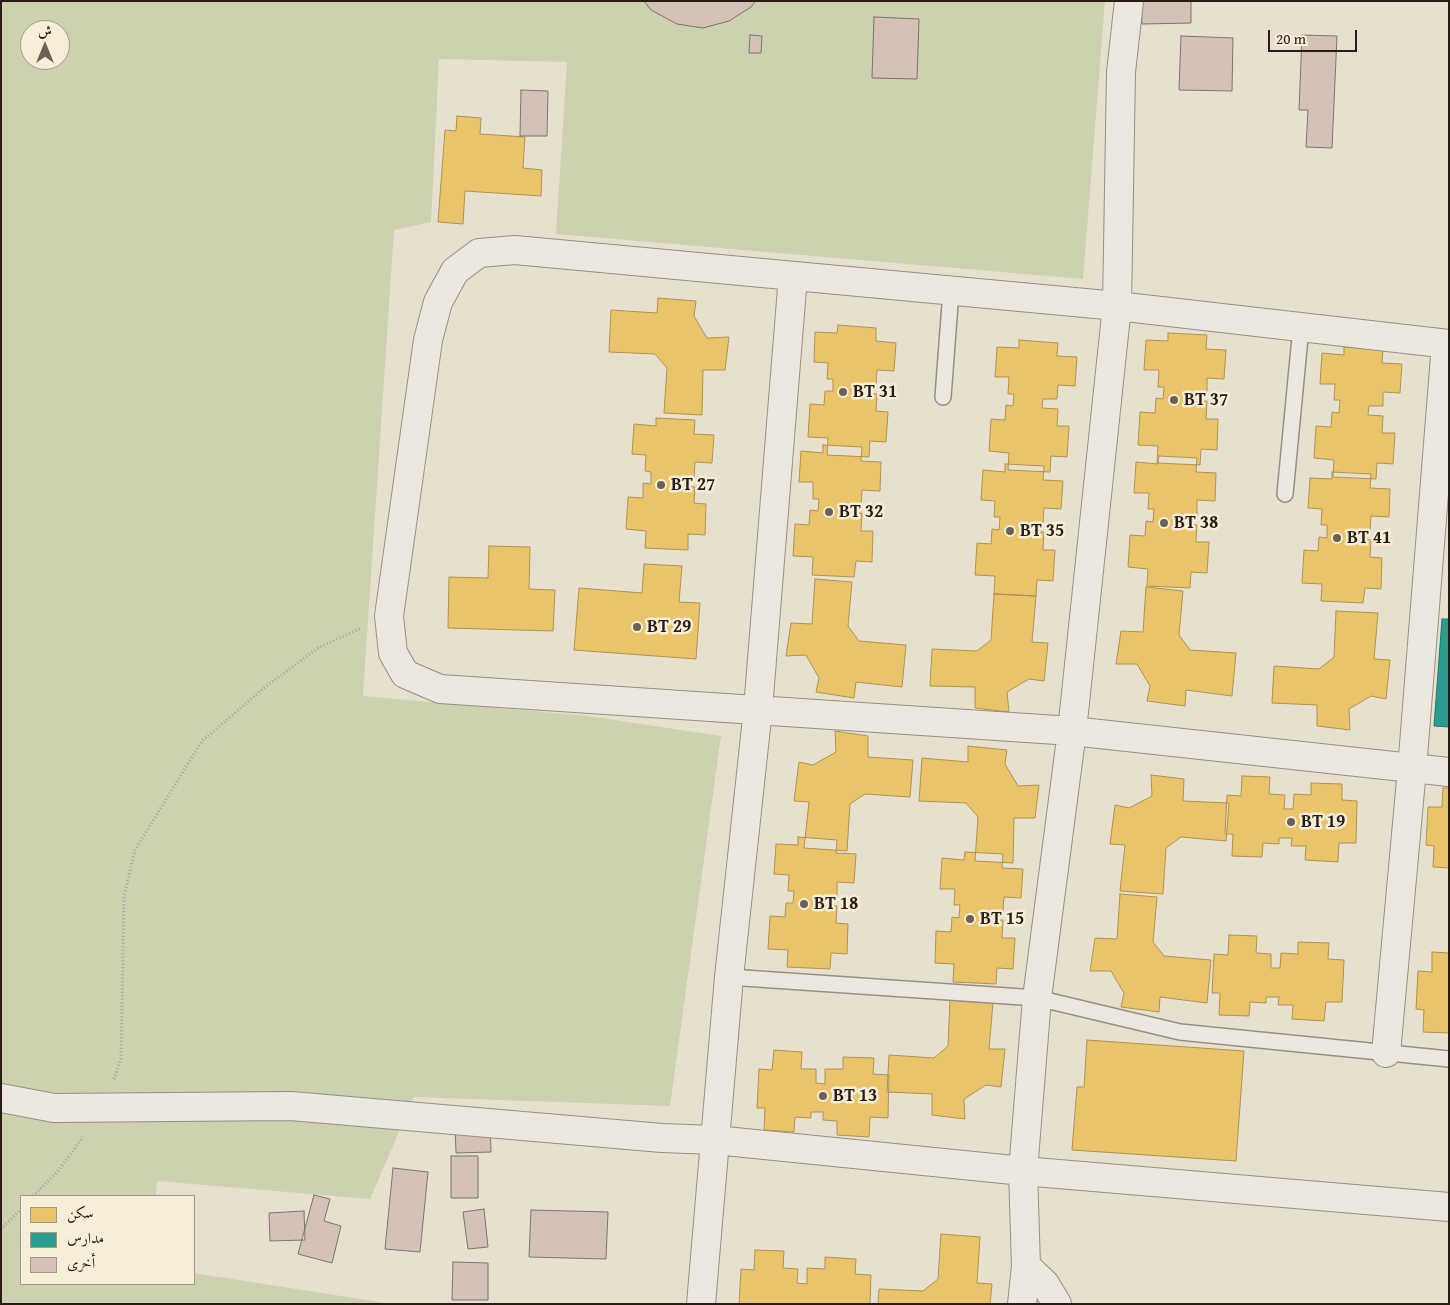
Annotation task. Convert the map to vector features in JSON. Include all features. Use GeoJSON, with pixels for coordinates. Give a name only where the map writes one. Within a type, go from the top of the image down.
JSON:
{"type":"FeatureCollection","features":[{"type":"Feature","properties":{"kind":"street"},"geometry":{"type":"LineString","coordinates":[[1022,1304],[1026,1266],[1023,1171],[1037,998],[1072,731],[1117,306],[1121,72],[1129,1]]}},
{"type":"Feature","properties":{"kind":"street"},"geometry":{"type":"LineString","coordinates":[[1386,1053],[1412,769],[1447,344],[1117,306],[515,250],[479,253],[455,271],[438,302],[428,340],[389,616],[393,653],[405,674],[440,689],[1072,731],[1412,769],[1449,772]]}},
{"type":"Feature","properties":{"kind":"street"},"geometry":{"type":"LineString","coordinates":[[701,1304],[729,977],[758,709],[793,276]]}},
{"type":"Feature","properties":{"kind":"street"},"geometry":{"type":"LineString","coordinates":[[1,1098],[54,1108],[291,1106],[662,1138],[715,1140],[1023,1171],[1449,1207]]}},
{"type":"Feature","properties":{"kind":"street"},"geometry":{"type":"LineString","coordinates":[[1026,1266],[1045,1284],[1057,1304]]}},
{"type":"Feature","properties":{"kind":"lane"},"geometry":{"type":"LineString","coordinates":[[943,397],[951,291]]}},
{"type":"Feature","properties":{"kind":"lane"},"geometry":{"type":"LineString","coordinates":[[1285,494],[1301,327]]}},
{"type":"Feature","properties":{"kind":"lane"},"geometry":{"type":"LineString","coordinates":[[729,977],[1037,998],[1180,1032],[1449,1059]]}},
{"type":"Feature","properties":{"kind":"path"},"geometry":{"type":"LineString","coordinates":[[35,1195],[59,1170],[104,1108],[121,1060],[124,896],[135,850],[202,741],[264,688],[318,648],[389,616]]}},
{"type":"Feature","properties":{"kind":"path"},"geometry":{"type":"LineString","coordinates":[[1,1229],[20,1210]]}},
{"type":"Feature","properties":{"kind":"green space"},"geometry":{"type":"Polygon","coordinates":[[[1,1],[1105,1],[1083,279],[556,234],[567,62],[439,59],[431,222],[394,230],[363,696],[588,716],[721,736],[670,1106],[414,1097],[370,1199],[157,1181],[156,1195],[20,1195],[20,1285],[195,1285],[195,1273],[392,1304],[1,1304],[1,1]]]}},
{"type":"Feature","properties":{"kind":"building: سكن"},"geometry":{"type":"Polygon","coordinates":[[[457,116],[481,118],[480,134],[525,137],[523,168],[542,170],[541,196],[465,191],[463,224],[438,222],[445,130],[456,131],[457,116]]]}},
{"type":"Feature","properties":{"kind":"building: سكن"},"geometry":{"type":"Polygon","coordinates":[[[658,298],[696,301],[694,316],[707,338],[729,337],[725,370],[703,370],[702,415],[664,413],[667,368],[655,354],[609,352],[611,310],[657,313],[658,298]]]}},
{"type":"Feature","properties":{"kind":"building: سكن","name":"BT 31"},"geometry":{"type":"Polygon","coordinates":[[[838,325],[876,328],[876,341],[896,343],[894,371],[877,370],[876,385],[862,384],[862,393],[877,394],[876,411],[888,412],[886,442],[870,441],[869,457],[827,455],[828,438],[808,437],[810,404],[824,405],[825,391],[833,391],[833,379],[827,379],[828,363],[814,362],[815,332],[837,333],[838,325]]]}},
{"type":"Feature","properties":{"kind":"building: سكن","name":"BT 37"},"geometry":{"type":"Polygon","coordinates":[[[1168,333],[1207,335],[1206,349],[1226,350],[1224,379],[1207,378],[1207,393],[1193,392],[1192,401],[1207,401],[1206,419],[1218,419],[1217,450],[1201,449],[1200,465],[1157,463],[1158,446],[1138,445],[1140,412],[1155,413],[1156,398],[1163,399],[1164,387],[1158,387],[1159,370],[1144,370],[1146,340],[1168,341],[1168,333]]]}},
{"type":"Feature","properties":{"kind":"building: سكن"},"geometry":{"type":"Polygon","coordinates":[[[1019,340],[1058,343],[1057,356],[1077,357],[1075,386],[1058,385],[1057,399],[1043,399],[1042,408],[1058,409],[1057,426],[1069,426],[1067,457],[1051,456],[1050,472],[1008,470],[1009,453],[989,451],[991,419],[1005,420],[1006,405],[1013,406],[1014,394],[1008,394],[1009,377],[995,377],[997,347],[1019,348],[1019,340]]]}},
{"type":"Feature","properties":{"kind":"building: سكن"},"geometry":{"type":"Polygon","coordinates":[[[1344,347],[1383,349],[1382,363],[1402,364],[1400,393],[1383,392],[1383,406],[1369,406],[1368,415],[1383,416],[1382,433],[1395,433],[1393,464],[1377,463],[1376,479],[1333,477],[1334,460],[1314,458],[1316,426],[1331,427],[1332,412],[1339,413],[1340,400],[1334,400],[1335,384],[1320,384],[1322,353],[1344,355],[1344,347]]]}},
{"type":"Feature","properties":{"kind":"building: سكن","name":"BT 27"},"geometry":{"type":"Polygon","coordinates":[[[656,418],[695,420],[694,434],[714,435],[712,463],[695,462],[694,478],[680,477],[680,486],[695,487],[694,503],[706,504],[705,535],[688,534],[688,550],[645,548],[646,531],[626,529],[628,497],[643,498],[643,483],[651,484],[651,472],[645,471],[646,455],[632,454],[634,424],[656,426],[656,418]]]}},
{"type":"Feature","properties":{"kind":"building: سكن","name":"BT 32"},"geometry":{"type":"Polygon","coordinates":[[[823,445],[862,447],[861,461],[881,462],[880,491],[862,490],[861,504],[847,503],[847,513],[862,513],[861,531],[873,531],[872,562],[856,561],[854,577],[812,575],[813,557],[793,556],[795,524],[809,525],[810,510],[818,511],[819,499],[813,499],[813,482],[799,482],[801,451],[823,453],[823,445]]]}},
{"type":"Feature","properties":{"kind":"building: سكن","name":"BT 38"},"geometry":{"type":"Polygon","coordinates":[[[1159,456],[1197,458],[1196,472],[1216,473],[1215,501],[1197,500],[1197,515],[1183,515],[1182,524],[1197,525],[1196,542],[1209,542],[1207,573],[1191,572],[1190,588],[1147,586],[1148,569],[1128,567],[1130,535],[1145,536],[1146,521],[1153,522],[1154,509],[1148,509],[1149,493],[1134,493],[1136,462],[1158,464],[1159,456]]]}},
{"type":"Feature","properties":{"kind":"building: سكن","name":"BT 35"},"geometry":{"type":"Polygon","coordinates":[[[1005,464],[1044,466],[1043,480],[1063,481],[1061,509],[1044,508],[1043,523],[1029,522],[1028,532],[1044,532],[1043,550],[1055,550],[1053,581],[1037,580],[1036,596],[994,594],[995,576],[975,575],[977,543],[991,544],[992,529],[999,530],[1000,517],[994,517],[995,501],[981,500],[983,470],[1005,472],[1005,464]]]}},
{"type":"Feature","properties":{"kind":"building: سكن","name":"BT 41"},"geometry":{"type":"Polygon","coordinates":[[[1332,472],[1371,474],[1370,488],[1390,489],[1389,517],[1371,516],[1370,531],[1356,530],[1355,539],[1371,540],[1370,557],[1382,558],[1381,589],[1365,588],[1363,603],[1321,601],[1322,584],[1302,583],[1304,550],[1318,551],[1319,537],[1327,538],[1327,525],[1321,525],[1322,509],[1308,508],[1310,478],[1332,479],[1332,472]]]}},
{"type":"Feature","properties":{"kind":"building: سكن"},"geometry":{"type":"Polygon","coordinates":[[[489,546],[530,547],[529,589],[555,590],[553,631],[448,628],[449,577],[488,578],[489,546]]]}},
{"type":"Feature","properties":{"kind":"building: سكن","name":"BT 29"},"geometry":{"type":"Polygon","coordinates":[[[644,564],[682,566],[679,602],[700,603],[696,659],[574,650],[579,588],[642,593],[644,564]]]}},
{"type":"Feature","properties":{"kind":"building: سكن"},"geometry":{"type":"Polygon","coordinates":[[[815,579],[852,582],[848,626],[859,641],[906,645],[902,687],[856,682],[854,698],[816,692],[819,678],[806,655],[786,656],[791,623],[812,624],[815,579]]]}},
{"type":"Feature","properties":{"kind":"building: سكن"},"geometry":{"type":"Polygon","coordinates":[[[1146,587],[1183,591],[1179,635],[1190,650],[1236,653],[1232,696],[1186,690],[1185,706],[1147,701],[1150,686],[1137,664],[1116,664],[1121,631],[1143,632],[1146,587]]]}},
{"type":"Feature","properties":{"kind":"building: سكن"},"geometry":{"type":"Polygon","coordinates":[[[994,594],[1036,596],[1032,642],[1048,643],[1044,681],[1029,679],[1007,692],[1009,712],[975,708],[975,687],[930,686],[932,649],[977,651],[991,640],[994,594]]]}},
{"type":"Feature","properties":{"kind":"building: سكن"},"geometry":{"type":"Polygon","coordinates":[[[1336,611],[1378,613],[1374,659],[1390,660],[1386,699],[1371,696],[1349,709],[1350,730],[1317,726],[1317,705],[1272,703],[1274,666],[1319,669],[1334,657],[1336,611]]]}},
{"type":"Feature","properties":{"kind":"building: سكن"},"geometry":{"type":"Polygon","coordinates":[[[835,731],[868,736],[868,757],[913,760],[910,797],[865,794],[850,804],[847,851],[804,848],[809,802],[794,801],[799,762],[813,765],[836,752],[835,731]]]}},
{"type":"Feature","properties":{"kind":"building: سكن"},"geometry":{"type":"Polygon","coordinates":[[[968,746],[1007,750],[1005,764],[1018,786],[1039,785],[1035,818],[1014,818],[1013,863],[975,861],[978,817],[966,803],[919,801],[922,758],[968,762],[968,746]]]}},
{"type":"Feature","properties":{"kind":"building: سكن"},"geometry":{"type":"Polygon","coordinates":[[[1151,775],[1184,779],[1183,801],[1229,803],[1226,841],[1181,837],[1166,848],[1163,894],[1120,891],[1125,845],[1110,844],[1115,805],[1129,808],[1152,796],[1151,775]]]}},
{"type":"Feature","properties":{"kind":"building: سكن","name":"BT 19"},"geometry":{"type":"Polygon","coordinates":[[[1242,776],[1270,777],[1269,794],[1285,795],[1284,809],[1293,809],[1294,794],[1311,795],[1311,783],[1342,784],[1342,800],[1357,801],[1356,843],[1339,843],[1338,862],[1305,860],[1306,846],[1291,846],[1292,838],[1279,838],[1279,844],[1263,843],[1262,857],[1232,856],[1233,834],[1225,834],[1227,795],[1241,796],[1242,776]]]}},
{"type":"Feature","properties":{"kind":"building: سكن"},"geometry":{"type":"Polygon","coordinates":[[[1443,788],[1449,788],[1449,868],[1433,867],[1434,846],[1426,845],[1428,807],[1442,807],[1443,788]]]}},
{"type":"Feature","properties":{"kind":"building: سكن","name":"BT 18"},"geometry":{"type":"Polygon","coordinates":[[[798,837],[837,840],[836,853],[856,854],[854,883],[837,882],[837,897],[823,896],[822,905],[837,906],[836,923],[848,924],[847,954],[831,953],[830,969],[787,967],[788,950],[768,949],[770,916],[785,917],[786,903],[793,903],[794,891],[788,891],[789,875],[774,874],[776,844],[798,845],[798,837]]]}},
{"type":"Feature","properties":{"kind":"building: سكن","name":"BT 15"},"geometry":{"type":"Polygon","coordinates":[[[965,852],[1003,854],[1002,868],[1023,869],[1021,898],[1004,897],[1003,911],[989,911],[988,920],[1003,920],[1002,938],[1015,938],[1013,969],[997,968],[996,984],[953,982],[954,964],[935,963],[936,931],[951,932],[952,917],[959,918],[960,905],[954,905],[955,889],[940,889],[942,858],[964,860],[965,852]]]}},
{"type":"Feature","properties":{"kind":"building: سكن"},"geometry":{"type":"Polygon","coordinates":[[[1120,894],[1157,897],[1153,942],[1164,956],[1211,960],[1207,1003],[1160,997],[1159,1012],[1121,1007],[1124,993],[1111,971],[1090,971],[1095,938],[1117,939],[1120,894]]]}},
{"type":"Feature","properties":{"kind":"building: سكن"},"geometry":{"type":"Polygon","coordinates":[[[1229,935],[1257,936],[1256,953],[1271,954],[1271,968],[1280,968],[1281,953],[1298,954],[1298,942],[1329,943],[1328,959],[1344,960],[1342,1002],[1326,1002],[1324,1021],[1292,1019],[1293,1005],[1278,1005],[1279,997],[1266,997],[1266,1003],[1250,1002],[1249,1016],[1219,1015],[1220,993],[1212,993],[1214,954],[1228,955],[1229,935]]]}},
{"type":"Feature","properties":{"kind":"building: سكن"},"geometry":{"type":"Polygon","coordinates":[[[1432,952],[1449,953],[1449,1033],[1423,1032],[1424,1010],[1416,1009],[1418,971],[1432,972],[1432,952]]]}},
{"type":"Feature","properties":{"kind":"building: سكن"},"geometry":{"type":"Polygon","coordinates":[[[950,1000],[993,1003],[989,1049],[1005,1049],[1001,1087],[986,1085],[964,1099],[965,1119],[932,1115],[932,1094],[887,1092],[889,1055],[934,1058],[948,1046],[950,1000]]]}},
{"type":"Feature","properties":{"kind":"building: سكن"},"geometry":{"type":"Polygon","coordinates":[[[1087,1040],[1244,1051],[1236,1161],[1072,1150],[1077,1087],[1084,1087],[1087,1040]]]}},
{"type":"Feature","properties":{"kind":"building: سكن","name":"BT 13"},"geometry":{"type":"Polygon","coordinates":[[[774,1050],[802,1052],[801,1069],[816,1069],[816,1083],[825,1084],[825,1069],[843,1069],[843,1057],[874,1058],[873,1074],[889,1075],[888,1118],[870,1117],[869,1137],[837,1135],[837,1121],[823,1120],[823,1112],[811,1112],[811,1118],[795,1117],[794,1132],[764,1130],[765,1108],[757,1108],[759,1069],[772,1070],[774,1050]]]}},
{"type":"Feature","properties":{"kind":"building: سكن"},"geometry":{"type":"Polygon","coordinates":[[[941,1234],[980,1237],[977,1283],[992,1284],[990,1304],[878,1304],[879,1289],[923,1291],[938,1279],[941,1234]]]}},
{"type":"Feature","properties":{"kind":"building: سكن"},"geometry":{"type":"Polygon","coordinates":[[[755,1250],[784,1251],[783,1268],[798,1269],[797,1283],[807,1284],[807,1268],[825,1269],[825,1257],[856,1259],[855,1274],[871,1275],[870,1304],[739,1304],[741,1269],[754,1270],[755,1250]]]}},
{"type":"Feature","properties":{"kind":"building: مدارس"},"geometry":{"type":"Polygon","coordinates":[[[1442,619],[1449,619],[1449,727],[1434,726],[1442,619]]]}},
{"type":"Feature","properties":{"kind":"building: أخرى"},"geometry":{"type":"Polygon","coordinates":[[[644,1],[756,1],[751,7],[729,21],[703,28],[677,24],[651,10],[644,1]]]}},
{"type":"Feature","properties":{"kind":"building: أخرى"},"geometry":{"type":"Polygon","coordinates":[[[1141,1],[1191,1],[1191,23],[1142,24],[1141,1]]]}},
{"type":"Feature","properties":{"kind":"building: أخرى"},"geometry":{"type":"Polygon","coordinates":[[[874,17],[919,19],[917,79],[872,78],[874,17]]]}},
{"type":"Feature","properties":{"kind":"building: أخرى"},"geometry":{"type":"Polygon","coordinates":[[[750,35],[762,36],[761,53],[749,53],[750,35]]]}},
{"type":"Feature","properties":{"kind":"building: أخرى"},"geometry":{"type":"Polygon","coordinates":[[[1302,35],[1337,36],[1332,148],[1306,147],[1308,110],[1299,110],[1302,35]]]}},
{"type":"Feature","properties":{"kind":"building: أخرى"},"geometry":{"type":"Polygon","coordinates":[[[1181,36],[1233,38],[1232,91],[1179,90],[1181,36]]]}},
{"type":"Feature","properties":{"kind":"building: أخرى"},"geometry":{"type":"Polygon","coordinates":[[[521,90],[548,91],[547,136],[520,136],[521,90]]]}},
{"type":"Feature","properties":{"kind":"building: أخرى"},"geometry":{"type":"Polygon","coordinates":[[[490,1124],[491,1152],[456,1153],[455,1125],[490,1124]]]}},
{"type":"Feature","properties":{"kind":"building: أخرى"},"geometry":{"type":"Polygon","coordinates":[[[451,1156],[478,1156],[478,1198],[451,1198],[451,1156]]]}},
{"type":"Feature","properties":{"kind":"building: أخرى"},"geometry":{"type":"Polygon","coordinates":[[[393,1168],[428,1172],[420,1252],[385,1249],[393,1168]]]}},
{"type":"Feature","properties":{"kind":"building: أخرى"},"geometry":{"type":"Polygon","coordinates":[[[314,1195],[330,1199],[324,1221],[341,1226],[332,1263],[298,1254],[314,1195]]]}},
{"type":"Feature","properties":{"kind":"building: أخرى"},"geometry":{"type":"Polygon","coordinates":[[[484,1209],[488,1247],[468,1249],[463,1212],[484,1209]]]}},
{"type":"Feature","properties":{"kind":"building: أخرى"},"geometry":{"type":"Polygon","coordinates":[[[531,1210],[608,1212],[606,1259],[529,1257],[531,1210]]]}},
{"type":"Feature","properties":{"kind":"building: أخرى"},"geometry":{"type":"Polygon","coordinates":[[[304,1211],[305,1240],[270,1241],[269,1213],[304,1211]]]}},
{"type":"Feature","properties":{"kind":"building: أخرى"},"geometry":{"type":"Polygon","coordinates":[[[453,1262],[488,1263],[488,1300],[452,1300],[453,1262]]]}},
{"type":"Feature","properties":{"kind":"place","name":"BT 31"},"geometry":{"type":"Point","coordinates":[843,392]}},
{"type":"Feature","properties":{"kind":"place","name":"BT 37"},"geometry":{"type":"Point","coordinates":[1174,400]}},
{"type":"Feature","properties":{"kind":"place","name":"BT 27"},"geometry":{"type":"Point","coordinates":[661,485]}},
{"type":"Feature","properties":{"kind":"place","name":"BT 32"},"geometry":{"type":"Point","coordinates":[829,512]}},
{"type":"Feature","properties":{"kind":"place","name":"BT 38"},"geometry":{"type":"Point","coordinates":[1164,523]}},
{"type":"Feature","properties":{"kind":"place","name":"BT 35"},"geometry":{"type":"Point","coordinates":[1010,531]}},
{"type":"Feature","properties":{"kind":"place","name":"BT 41"},"geometry":{"type":"Point","coordinates":[1337,538]}},
{"type":"Feature","properties":{"kind":"place","name":"BT 29"},"geometry":{"type":"Point","coordinates":[637,627]}},
{"type":"Feature","properties":{"kind":"place","name":"BT 19"},"geometry":{"type":"Point","coordinates":[1291,822]}},
{"type":"Feature","properties":{"kind":"place","name":"BT 18"},"geometry":{"type":"Point","coordinates":[804,904]}},
{"type":"Feature","properties":{"kind":"place","name":"BT 15"},"geometry":{"type":"Point","coordinates":[970,919]}},
{"type":"Feature","properties":{"kind":"place","name":"BT 13"},"geometry":{"type":"Point","coordinates":[823,1096]}}]}
